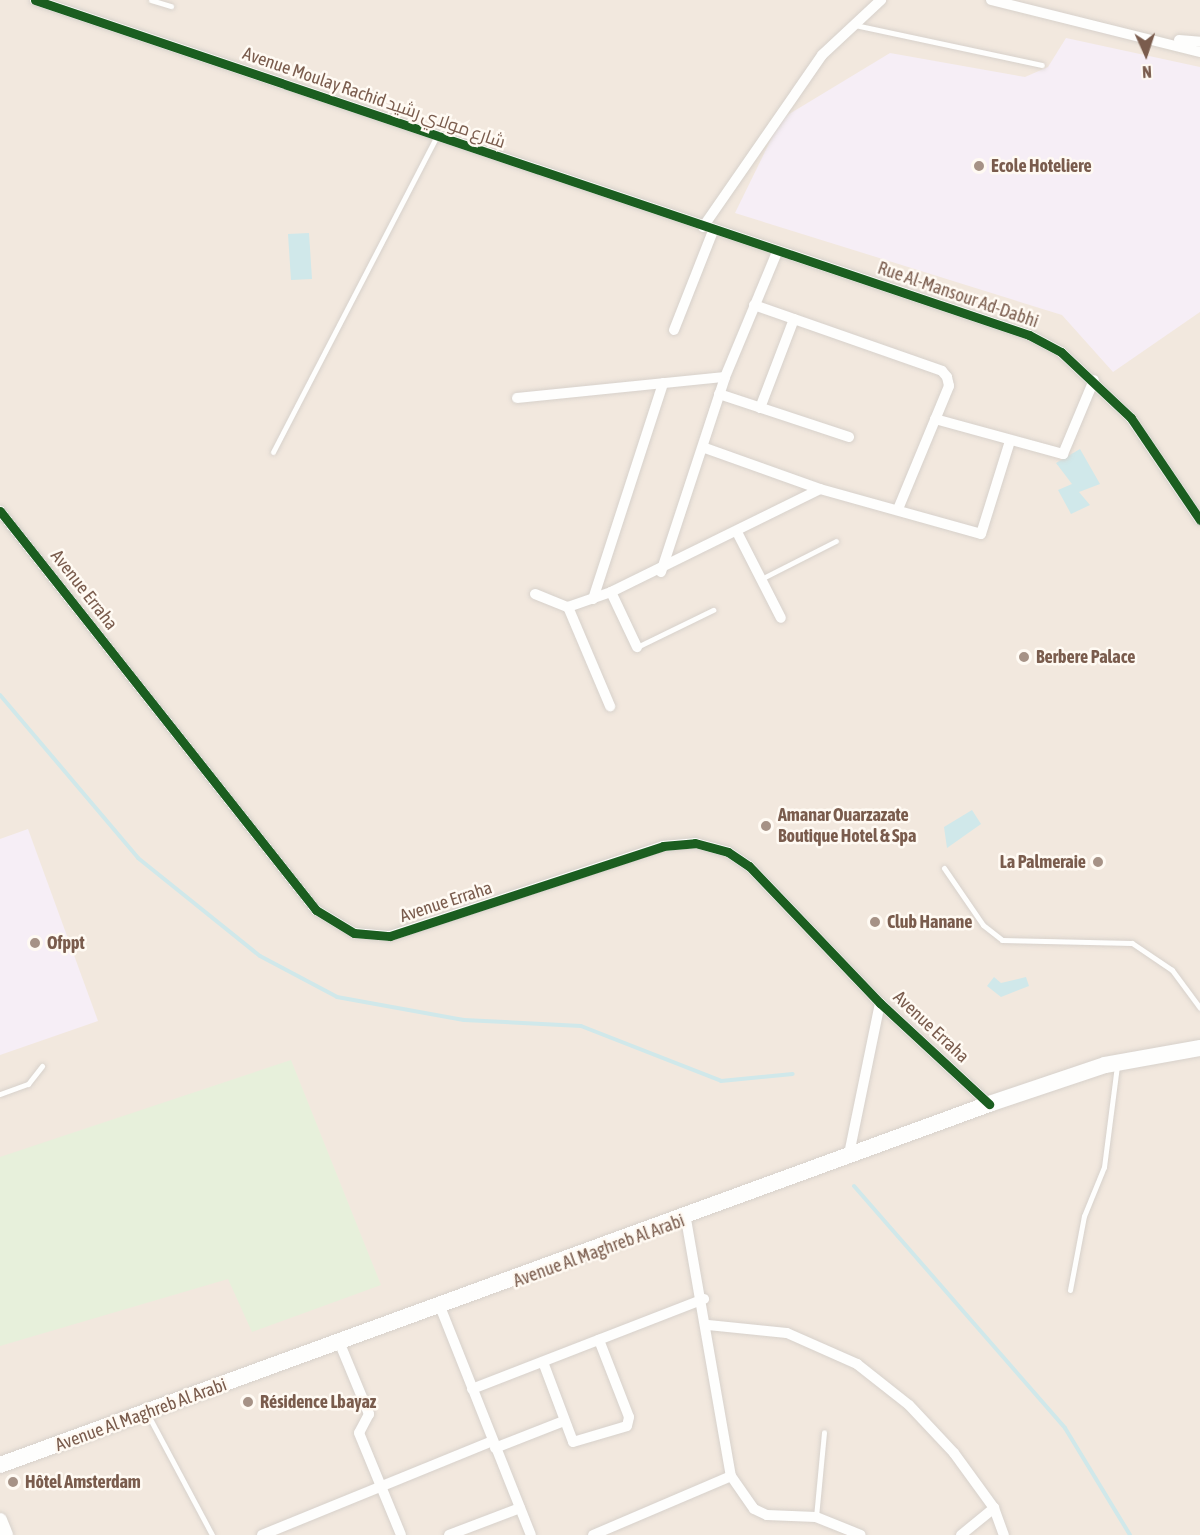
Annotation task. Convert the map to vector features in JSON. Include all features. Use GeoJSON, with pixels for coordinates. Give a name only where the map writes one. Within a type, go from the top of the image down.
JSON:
{"type":"FeatureCollection","features":[{"type":"Feature","properties":{"kind":"main road","name":"Avenue Al Maghreb Al Arabi"},"geometry":{"type":"LineString","coordinates":[[0,1465],[441,1309],[686,1218],[849,1154],[989,1104],[1118,1061],[1200,1048]]}},
{"type":"Feature","properties":{"kind":"street","name":"Avenue Moulay Rachid شارع مولاي رشيد"},"geometry":{"type":"LineString","coordinates":[[35,0],[708,229]]}},
{"type":"Feature","properties":{"kind":"street"},"geometry":{"type":"LineString","coordinates":[[674,330],[708,229],[822,55],[881,0]]}},
{"type":"Feature","properties":{"kind":"street"},"geometry":{"type":"LineString","coordinates":[[991,0],[1162,39],[1200,52]]}},
{"type":"Feature","properties":{"kind":"street"},"geometry":{"type":"LineString","coordinates":[[1162,39],[1200,42]]}},
{"type":"Feature","properties":{"kind":"street","name":"Rue Al-Mansour Ad-Dabhi"},"geometry":{"type":"LineString","coordinates":[[708,229],[1029,335],[1094,380],[1131,418],[1200,520]]}},
{"type":"Feature","properties":{"kind":"street"},"geometry":{"type":"LineString","coordinates":[[661,572],[705,448],[725,377],[777,252]]}},
{"type":"Feature","properties":{"kind":"street"},"geometry":{"type":"LineString","coordinates":[[754,305],[942,371],[949,386],[898,509]]}},
{"type":"Feature","properties":{"kind":"street"},"geometry":{"type":"LineString","coordinates":[[760,408],[794,319]]}},
{"type":"Feature","properties":{"kind":"street"},"geometry":{"type":"LineString","coordinates":[[517,398],[725,377]]}},
{"type":"Feature","properties":{"kind":"street"},"geometry":{"type":"LineString","coordinates":[[935,419],[1064,454],[1094,380]]}},
{"type":"Feature","properties":{"kind":"street"},"geometry":{"type":"LineString","coordinates":[[593,599],[663,383]]}},
{"type":"Feature","properties":{"kind":"street"},"geometry":{"type":"LineString","coordinates":[[719,394],[849,437]]}},
{"type":"Feature","properties":{"kind":"street"},"geometry":{"type":"LineString","coordinates":[[705,448],[820,489],[981,534],[1010,441]]}},
{"type":"Feature","properties":{"kind":"street"},"geometry":{"type":"LineString","coordinates":[[535,594],[568,607],[593,599],[661,572],[738,534],[820,489]]}},
{"type":"Feature","properties":{"kind":"street","name":"Avenue Erraha"},"geometry":{"type":"LineString","coordinates":[[0,511],[316,910],[354,933],[415,932],[663,846],[695,843],[728,852],[749,866],[880,1003],[989,1104]]}},
{"type":"Feature","properties":{"kind":"street"},"geometry":{"type":"LineString","coordinates":[[738,534],[781,618]]}},
{"type":"Feature","properties":{"kind":"street"},"geometry":{"type":"LineString","coordinates":[[611,592],[637,647]]}},
{"type":"Feature","properties":{"kind":"street"},"geometry":{"type":"LineString","coordinates":[[568,607],[610,706]]}},
{"type":"Feature","properties":{"kind":"street","name":"Avenue Erraha"},"geometry":{"type":"LineString","coordinates":[[849,1154],[880,1003]]}},
{"type":"Feature","properties":{"kind":"street"},"geometry":{"type":"LineString","coordinates":[[686,1218],[704,1299],[731,1476],[754,1509],[786,1519],[816,1517],[861,1535]]}},
{"type":"Feature","properties":{"kind":"street"},"geometry":{"type":"LineString","coordinates":[[472,1389],[704,1299]]}},
{"type":"Feature","properties":{"kind":"street"},"geometry":{"type":"LineString","coordinates":[[441,1309],[531,1535]]}},
{"type":"Feature","properties":{"kind":"street"},"geometry":{"type":"LineString","coordinates":[[708,1325],[787,1333],[857,1364],[909,1405],[954,1453],[994,1508],[1004,1535]]}},
{"type":"Feature","properties":{"kind":"street"},"geometry":{"type":"LineString","coordinates":[[543,1362],[564,1421],[578,1443],[629,1423],[599,1340]]}},
{"type":"Feature","properties":{"kind":"street"},"geometry":{"type":"LineString","coordinates":[[340,1344],[369,1414],[359,1433],[401,1535]]}},
{"type":"Feature","properties":{"kind":"street"},"geometry":{"type":"LineString","coordinates":[[262,1535],[380,1486],[493,1444],[564,1421]]}},
{"type":"Feature","properties":{"kind":"street"},"geometry":{"type":"LineString","coordinates":[[593,1535],[731,1476]]}},
{"type":"Feature","properties":{"kind":"street"},"geometry":{"type":"LineString","coordinates":[[448,1535],[520,1508]]}},
{"type":"Feature","properties":{"kind":"street"},"geometry":{"type":"LineString","coordinates":[[961,1535],[994,1508]]}},
{"type":"Feature","properties":{"kind":"street"},"geometry":{"type":"LineString","coordinates":[[0,1520],[6,1535]]}},
{"type":"Feature","properties":{"kind":"lane"},"geometry":{"type":"LineString","coordinates":[[151,0],[171,6]]}},
{"type":"Feature","properties":{"kind":"lane"},"geometry":{"type":"LineString","coordinates":[[854,25],[1042,65]]}},
{"type":"Feature","properties":{"kind":"lane"},"geometry":{"type":"LineString","coordinates":[[273,452],[436,137]]}},
{"type":"Feature","properties":{"kind":"lane"},"geometry":{"type":"LineString","coordinates":[[761,579],[836,542]]}},
{"type":"Feature","properties":{"kind":"lane"},"geometry":{"type":"LineString","coordinates":[[637,647],[714,610]]}},
{"type":"Feature","properties":{"kind":"lane"},"geometry":{"type":"LineString","coordinates":[[944,868],[983,925],[1002,940],[1132,943],[1172,970],[1200,1008]]}},
{"type":"Feature","properties":{"kind":"lane"},"geometry":{"type":"LineString","coordinates":[[1070,1290],[1084,1216],[1105,1161],[1118,1061]]}},
{"type":"Feature","properties":{"kind":"lane"},"geometry":{"type":"LineString","coordinates":[[0,1095],[28,1084],[42,1066]]}},
{"type":"Feature","properties":{"kind":"lane"},"geometry":{"type":"LineString","coordinates":[[147,1413],[212,1535]]}},
{"type":"Feature","properties":{"kind":"lane"},"geometry":{"type":"LineString","coordinates":[[816,1517],[824,1432]]}},
{"type":"Feature","properties":{"kind":"shaded area"},"geometry":{"type":"Polygon","coordinates":[[[0,0],[1200,0],[1200,1535],[0,1535],[0,0]]]}},
{"type":"Feature","properties":{"kind":"shaded area","name":"Ecole Hoteliere"},"geometry":{"type":"Polygon","coordinates":[[[1066,38],[1200,67],[1200,312],[1113,372],[1062,315],[735,213],[781,119],[890,53],[1025,77],[1048,67],[1066,38]]]}},
{"type":"Feature","properties":{"kind":"shaded area","name":"Ofppt"},"geometry":{"type":"Polygon","coordinates":[[[28,829],[98,1021],[0,1055],[0,839],[28,829]]]}},
{"type":"Feature","properties":{"kind":"green space"},"geometry":{"type":"Polygon","coordinates":[[[291,1060],[381,1285],[252,1332],[228,1279],[0,1346],[0,1157],[291,1060]]]}},
{"type":"Feature","properties":{"kind":"water"},"geometry":{"type":"Polygon","coordinates":[[[309,233],[312,279],[291,280],[288,234],[309,233]]]}},
{"type":"Feature","properties":{"kind":"water"},"geometry":{"type":"Polygon","coordinates":[[[1080,449],[1100,484],[1079,492],[1090,505],[1071,514],[1058,490],[1072,484],[1056,463],[1080,449]]]}},
{"type":"Feature","properties":{"kind":"water"},"geometry":{"type":"Polygon","coordinates":[[[972,810],[981,824],[947,848],[944,827],[972,810]]]}},
{"type":"Feature","properties":{"kind":"water"},"geometry":{"type":"Polygon","coordinates":[[[994,977],[1001,983],[1026,977],[1029,986],[1001,997],[987,986],[994,977]]]}},
{"type":"Feature","properties":{"kind":"waterway"},"geometry":{"type":"LineString","coordinates":[[0,695],[138,858],[260,956],[337,997],[464,1020],[581,1026],[721,1081],[793,1074]]}},
{"type":"Feature","properties":{"kind":"waterway"},"geometry":{"type":"LineString","coordinates":[[854,1186],[1065,1428],[1130,1535]]}},
{"type":"Feature","properties":{"kind":"cycle path"},"geometry":{"type":"LineString","coordinates":[[35,0],[1029,335],[1061,352],[1131,418],[1200,520]]}},
{"type":"Feature","properties":{"kind":"cycle path"},"geometry":{"type":"LineString","coordinates":[[0,511],[316,910],[354,933],[390,936],[663,846],[695,843],[728,852],[749,866],[880,1003],[989,1104]]}},
{"type":"Feature","properties":{"kind":"place","name":"Ecole Hoteliere"},"geometry":{"type":"Point","coordinates":[979,166]}},
{"type":"Feature","properties":{"kind":"place","name":"Berbere Palace"},"geometry":{"type":"Point","coordinates":[1024,657]}},
{"type":"Feature","properties":{"kind":"place","name":"Amanar Ouarzazate Boutique Hotel & Spa"},"geometry":{"type":"Point","coordinates":[766,826]}},
{"type":"Feature","properties":{"kind":"place","name":"La Palmeraie"},"geometry":{"type":"Point","coordinates":[1098,862]}},
{"type":"Feature","properties":{"kind":"place","name":"Club Hanane"},"geometry":{"type":"Point","coordinates":[875,922]}},
{"type":"Feature","properties":{"kind":"place","name":"Ofppt"},"geometry":{"type":"Point","coordinates":[35,943]}},
{"type":"Feature","properties":{"kind":"place","name":"Résidence Lbayaz"},"geometry":{"type":"Point","coordinates":[248,1402]}},
{"type":"Feature","properties":{"kind":"place","name":"Hôtel Amsterdam"},"geometry":{"type":"Point","coordinates":[13,1482]}}]}
